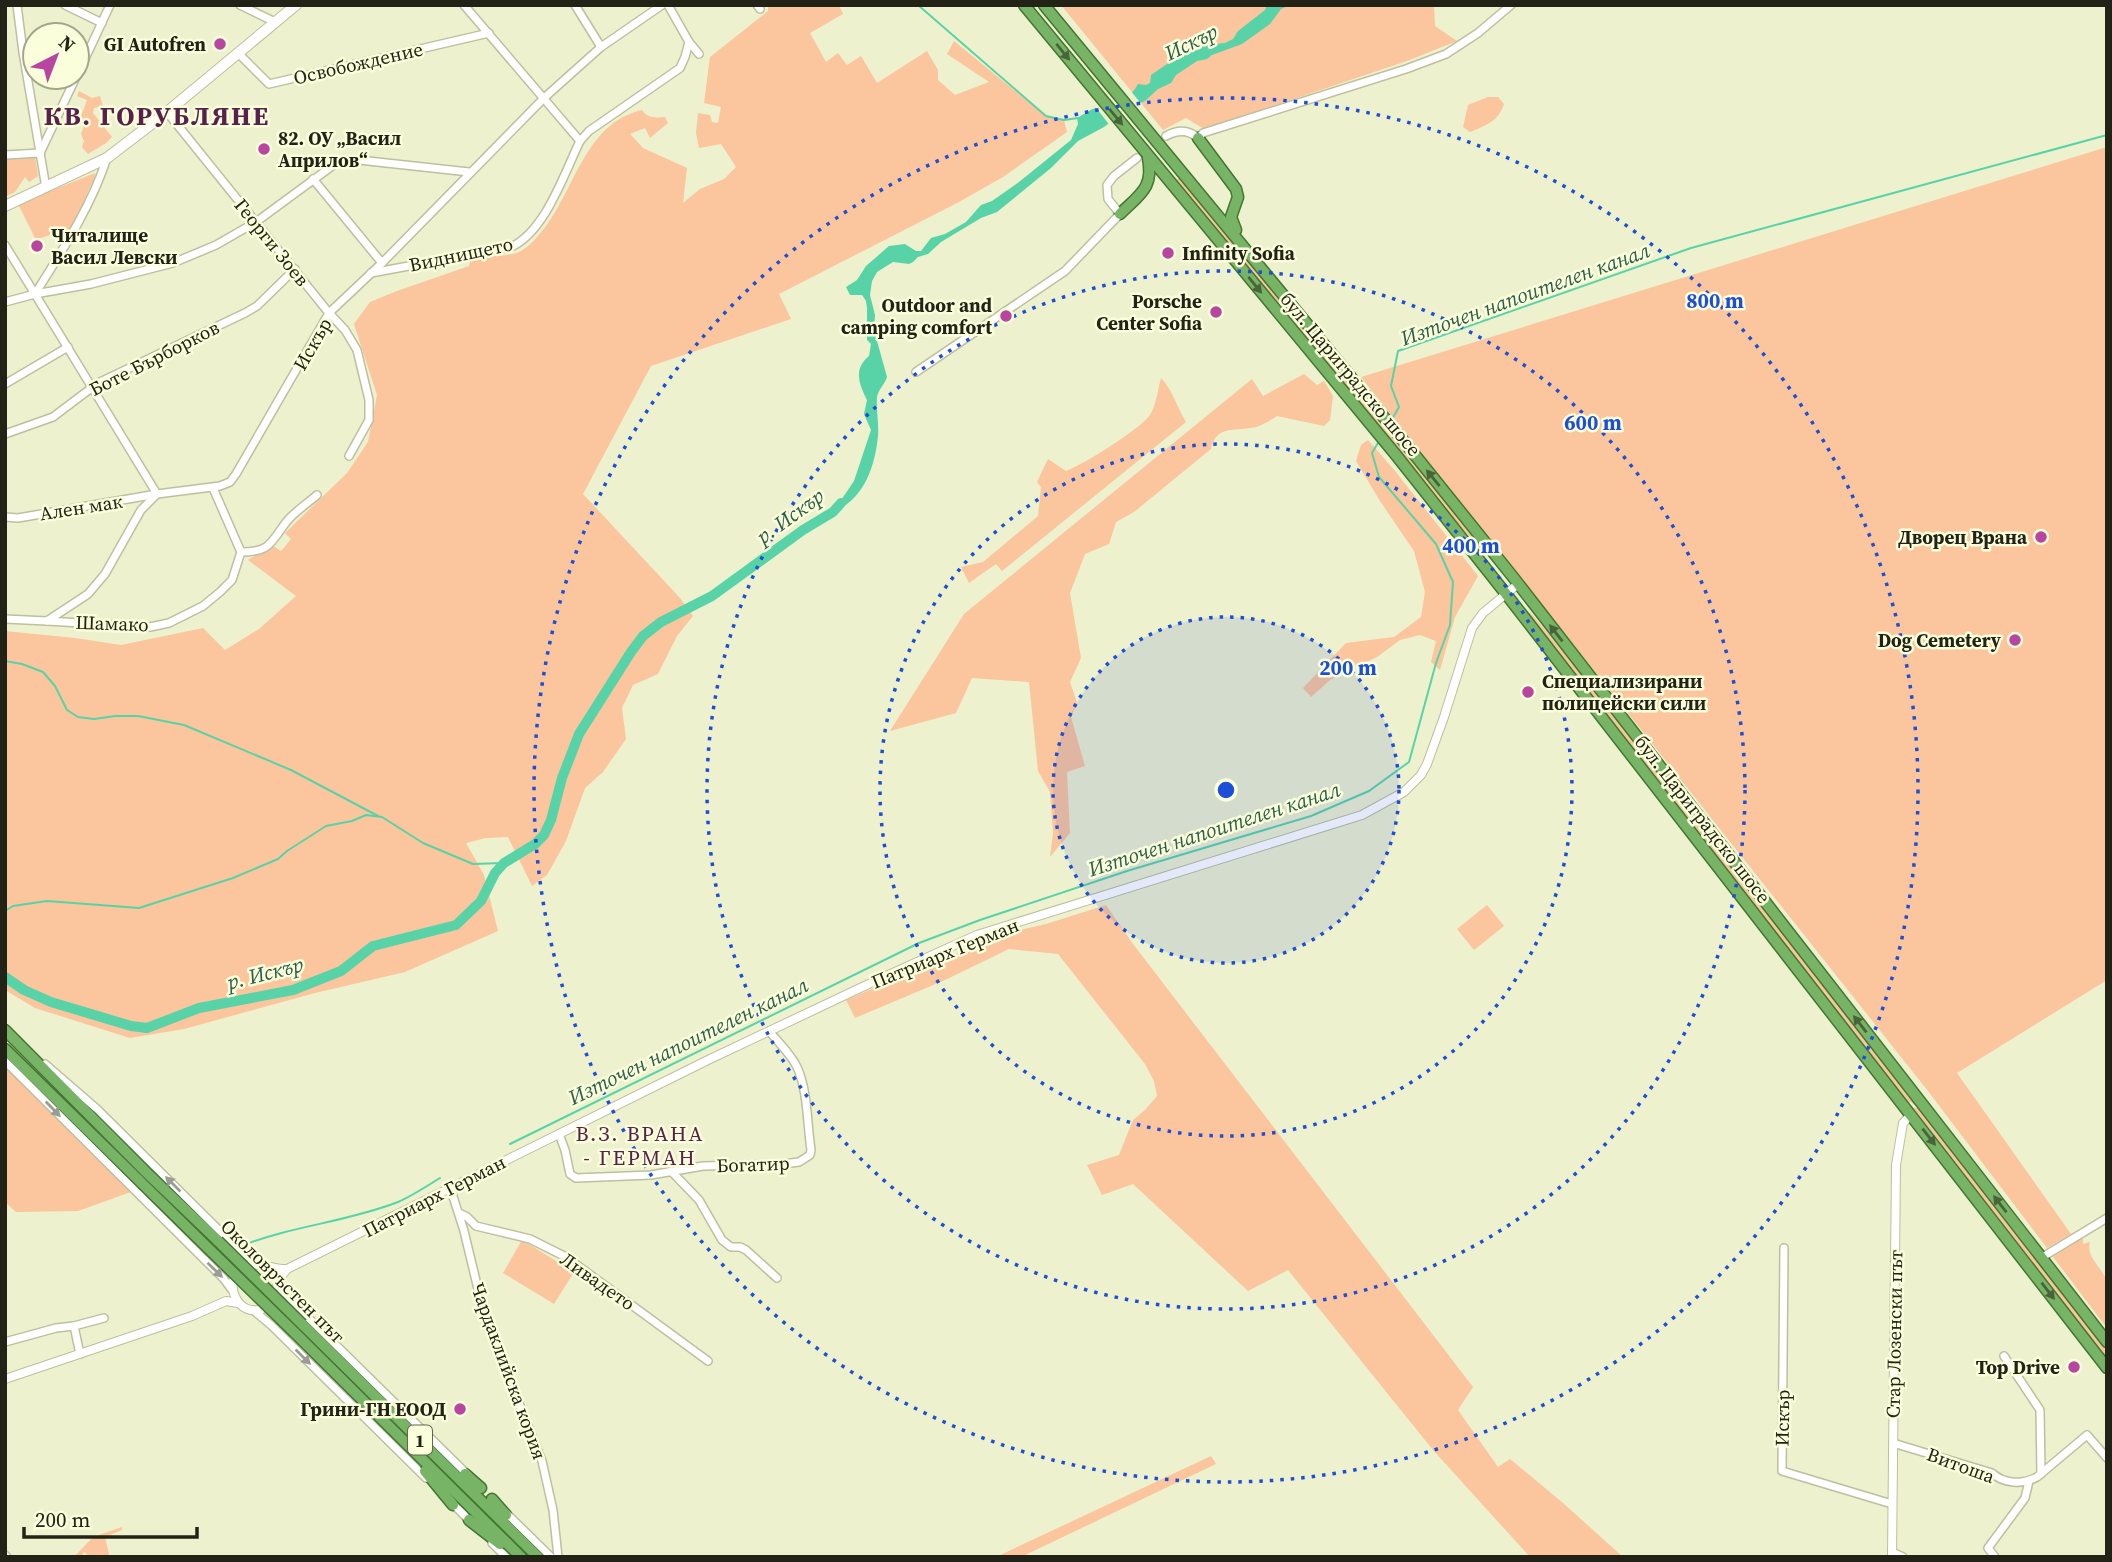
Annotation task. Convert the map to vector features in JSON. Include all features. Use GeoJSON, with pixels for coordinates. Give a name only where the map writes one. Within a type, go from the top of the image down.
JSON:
{"type":"FeatureCollection","features":[{"type":"Feature","properties":{"kind":"highway","name":"бул. Цариградско шосе"},"geometry":{"type":"LineString","coordinates":[[1024,5],[1132,135],[1142,156],[1178,192],[1506,594],[2107,1368]]}},
{"type":"Feature","properties":{"kind":"highway","name":"бул. Цариградско шосе"},"geometry":{"type":"LineString","coordinates":[[1044,5],[1518,584],[2107,1342]]}},
{"type":"Feature","properties":{"kind":"highway"},"geometry":{"type":"LineString","coordinates":[[1198,138],[1236,189],[1238,197],[1233,207],[1232,223],[1254,260]]}},
{"type":"Feature","properties":{"kind":"highway"},"geometry":{"type":"LineString","coordinates":[[1120,214],[1144,190],[1151,175],[1142,156]]}},
{"type":"Feature","properties":{"kind":"highway"},"geometry":{"type":"LineString","coordinates":[[1144,190],[1162,186],[1178,192]]}},
{"type":"Feature","properties":{"kind":"highway"},"geometry":{"type":"LineString","coordinates":[[1194,186],[1219,206],[1233,207]]}},
{"type":"Feature","properties":{"kind":"highway","name":"Околовръстен път"},"geometry":{"type":"LineString","coordinates":[[5,1028],[148,1174],[218,1241],[385,1424],[518,1557]]}},
{"type":"Feature","properties":{"kind":"highway","name":"Околовръстен път"},"geometry":{"type":"LineString","coordinates":[[5,1049],[209,1249],[391,1412],[544,1555]]}},
{"type":"Feature","properties":{"kind":"highway"},"geometry":{"type":"LineString","coordinates":[[391,1412],[481,1488]]}},
{"type":"Feature","properties":{"kind":"highway"},"geometry":{"type":"LineString","coordinates":[[385,1424],[453,1504]]}},
{"type":"Feature","properties":{"kind":"highway"},"geometry":{"type":"LineString","coordinates":[[492,1499],[544,1555]]}},
{"type":"Feature","properties":{"kind":"highway"},"geometry":{"type":"LineString","coordinates":[[469,1520],[518,1557]]}},
{"type":"Feature","properties":{"kind":"main road"},"geometry":{"type":"LineString","coordinates":[[5,206],[107,159],[296,5]]}},
{"type":"Feature","properties":{"kind":"street"},"geometry":{"type":"LineString","coordinates":[[17,5],[46,188]]}},
{"type":"Feature","properties":{"kind":"street"},"geometry":{"type":"LineString","coordinates":[[65,5],[102,23]]}},
{"type":"Feature","properties":{"kind":"street"},"geometry":{"type":"LineString","coordinates":[[91,46],[110,5]]}},
{"type":"Feature","properties":{"kind":"street"},"geometry":{"type":"LineString","coordinates":[[240,5],[275,22]]}},
{"type":"Feature","properties":{"kind":"street"},"geometry":{"type":"LineString","coordinates":[[464,5],[580,141]]}},
{"type":"Feature","properties":{"kind":"street"},"geometry":{"type":"LineString","coordinates":[[575,5],[601,47]]}},
{"type":"Feature","properties":{"kind":"street","name":"Искър"},"geometry":{"type":"LineString","coordinates":[[213,488],[230,482],[236,474],[329,313],[382,263],[544,98],[601,47],[662,5]]}},
{"type":"Feature","properties":{"kind":"street"},"geometry":{"type":"LineString","coordinates":[[668,5],[699,54]]}},
{"type":"Feature","properties":{"kind":"street"},"geometry":{"type":"LineString","coordinates":[[1166,136],[1180,131],[1198,138],[1203,133],[1446,54],[1478,33],[1511,5]]}},
{"type":"Feature","properties":{"kind":"street","name":"Освобождение"},"geometry":{"type":"LineString","coordinates":[[238,53],[269,84],[489,33]]}},
{"type":"Feature","properties":{"kind":"street","name":"Виднището"},"geometry":{"type":"LineString","coordinates":[[370,274],[518,244],[542,219],[580,141],[589,131],[680,68],[689,42]]}},
{"type":"Feature","properties":{"kind":"street"},"geometry":{"type":"LineString","coordinates":[[40,153],[70,91]]}},
{"type":"Feature","properties":{"kind":"street","name":"Георги Зоев"},"geometry":{"type":"LineString","coordinates":[[167,112],[345,330],[357,350],[369,400],[369,420],[349,456]]}},
{"type":"Feature","properties":{"kind":"street"},"geometry":{"type":"LineString","coordinates":[[5,155],[40,153]]}},
{"type":"Feature","properties":{"kind":"street"},"geometry":{"type":"LineString","coordinates":[[916,372],[1065,271],[1120,214],[1108,199],[1107,185],[1114,176],[1142,156]]}},
{"type":"Feature","properties":{"kind":"street"},"geometry":{"type":"LineString","coordinates":[[35,294],[99,182],[107,159]]}},
{"type":"Feature","properties":{"kind":"street"},"geometry":{"type":"LineString","coordinates":[[5,302],[173,263],[216,245],[256,222],[339,161],[359,160],[469,172]]}},
{"type":"Feature","properties":{"kind":"street"},"geometry":{"type":"LineString","coordinates":[[313,179],[382,263]]}},
{"type":"Feature","properties":{"kind":"street"},"geometry":{"type":"LineString","coordinates":[[5,245],[157,494]]}},
{"type":"Feature","properties":{"kind":"street","name":"Боте Бърборков"},"geometry":{"type":"LineString","coordinates":[[5,434],[53,417],[93,387],[245,313],[257,306],[295,269]]}},
{"type":"Feature","properties":{"kind":"street"},"geometry":{"type":"LineString","coordinates":[[5,384],[68,347]]}},
{"type":"Feature","properties":{"kind":"street"},"geometry":{"type":"LineString","coordinates":[[5,619],[47,621],[88,594],[104,574],[141,510],[157,494],[213,488],[241,552],[255,552],[266,548],[285,524],[317,495]]}},
{"type":"Feature","properties":{"kind":"street","name":"Ален мак"},"geometry":{"type":"LineString","coordinates":[[5,517],[157,494]]}},
{"type":"Feature","properties":{"kind":"street","name":"Шамако"},"geometry":{"type":"LineString","coordinates":[[47,621],[150,627],[169,622],[203,606],[220,592],[232,580],[241,552]]}},
{"type":"Feature","properties":{"kind":"street","name":"Патриарх Герман"},"geometry":{"type":"LineString","coordinates":[[287,1269],[769,1031],[978,935],[1349,819],[1391,800],[1414,782],[1427,764],[1472,628],[1483,613],[1518,584]]}},
{"type":"Feature","properties":{"kind":"street"},"geometry":{"type":"LineString","coordinates":[[5,1028],[97,1109],[241,1252],[258,1265]]}},
{"type":"Feature","properties":{"kind":"street","name":"Богатир"},"geometry":{"type":"LineString","coordinates":[[559,1134],[570,1174],[576,1178],[651,1175],[703,1166],[799,1162],[810,1155],[803,1090],[793,1059],[769,1031]]}},
{"type":"Feature","properties":{"kind":"street"},"geometry":{"type":"LineString","coordinates":[[5,1061],[224,1279],[232,1291],[238,1303],[244,1308],[265,1308],[271,1303],[287,1269],[248,1265],[234,1277],[232,1291],[226,1301]]}},
{"type":"Feature","properties":{"kind":"street","name":"Стар Лозенски път"},"geometry":{"type":"LineString","coordinates":[[1892,1554],[1896,1166],[1903,1123],[1911,1115]]}},
{"type":"Feature","properties":{"kind":"street"},"geometry":{"type":"LineString","coordinates":[[671,1171],[699,1200],[722,1240],[731,1247],[746,1250],[777,1278]]}},
{"type":"Feature","properties":{"kind":"street","name":"Чардаклийска кория"},"geometry":{"type":"LineString","coordinates":[[450,1187],[464,1231],[485,1318],[542,1461],[558,1557]]}},
{"type":"Feature","properties":{"kind":"street","name":"Ливадето"},"geometry":{"type":"LineString","coordinates":[[459,1213],[476,1226],[530,1239],[566,1257],[708,1361]]}},
{"type":"Feature","properties":{"kind":"street"},"geometry":{"type":"LineString","coordinates":[[2041,1258],[2107,1218]]}},
{"type":"Feature","properties":{"kind":"street"},"geometry":{"type":"LineString","coordinates":[[464,1231],[476,1226]]}},
{"type":"Feature","properties":{"kind":"street","name":"Искър"},"geometry":{"type":"LineString","coordinates":[[1784,1248],[1782,1471],[1892,1504]]}},
{"type":"Feature","properties":{"kind":"street"},"geometry":{"type":"LineString","coordinates":[[268,1268],[278,1285],[492,1499]]}},
{"type":"Feature","properties":{"kind":"street"},"geometry":{"type":"LineString","coordinates":[[5,1379],[192,1316],[226,1301],[238,1303]]}},
{"type":"Feature","properties":{"kind":"street"},"geometry":{"type":"LineString","coordinates":[[253,1310],[506,1557]]}},
{"type":"Feature","properties":{"kind":"street"},"geometry":{"type":"LineString","coordinates":[[5,1342],[104,1318]]}},
{"type":"Feature","properties":{"kind":"street"},"geometry":{"type":"LineString","coordinates":[[74,1326],[80,1354]]}},
{"type":"Feature","properties":{"kind":"street"},"geometry":{"type":"LineString","coordinates":[[2004,1356],[2040,1410],[2041,1474]]}},
{"type":"Feature","properties":{"kind":"street"},"geometry":{"type":"LineString","coordinates":[[1995,1557],[1988,1548],[2025,1499],[2029,1481],[2087,1435],[2107,1458]]}},
{"type":"Feature","properties":{"kind":"street","name":"Витоша"},"geometry":{"type":"LineString","coordinates":[[1893,1443],[1992,1473],[2007,1482],[2029,1481]]}},
{"type":"Feature","properties":{"kind":"street"},"geometry":{"type":"LineString","coordinates":[[544,1555],[556,1540]]}},
{"type":"Feature","properties":{"kind":"street"},"geometry":{"type":"LineString","coordinates":[[1892,1554],[1903,1557]]}},
{"type":"Feature","properties":{"kind":"shaded area"},"geometry":{"type":"Polygon","coordinates":[[[839,5],[843,14],[810,33],[826,62],[838,53],[847,65],[861,56],[877,83],[927,51],[938,70],[938,80],[955,95],[989,82],[947,54],[954,41],[1046,116],[1064,120],[1067,132],[1003,177],[959,202],[779,294],[791,319],[651,366],[583,494],[680,598],[693,616],[677,636],[658,674],[633,685],[622,708],[626,739],[603,772],[585,788],[566,841],[547,875],[532,886],[508,837],[486,838],[466,843],[484,875],[498,931],[405,972],[315,993],[184,1029],[130,1038],[35,1008],[5,990],[5,631],[121,645],[203,628],[225,650],[259,629],[296,596],[248,560],[272,545],[281,551],[291,539],[285,533],[347,473],[368,442],[377,395],[354,324],[370,302],[469,266],[471,257],[509,255],[527,247],[543,230],[556,210],[595,142],[623,117],[642,110],[649,116],[665,117],[668,123],[650,138],[645,128],[630,134],[643,148],[687,168],[683,203],[700,189],[724,179],[736,167],[721,144],[699,148],[696,133],[698,113],[710,115],[712,122],[718,123],[721,107],[704,103],[710,57],[768,11],[768,7],[839,5]]]}},
{"type":"Feature","properties":{"kind":"shaded area"},"geometry":{"type":"Polygon","coordinates":[[[1061,5],[1434,5],[1435,26],[1457,41],[1407,61],[1204,129],[1186,118],[1163,130],[1061,5]]]}},
{"type":"Feature","properties":{"kind":"shaded area"},"geometry":{"type":"Polygon","coordinates":[[[1267,5],[1290,5],[1281,9],[1270,24],[1242,44],[1197,61],[1145,101],[1078,141],[1051,168],[997,212],[981,218],[909,264],[893,262],[877,272],[872,281],[870,295],[875,315],[874,330],[887,377],[877,397],[878,431],[874,459],[860,491],[844,507],[833,512],[854,481],[871,430],[864,414],[867,400],[859,377],[861,366],[869,356],[871,344],[867,340],[866,301],[862,295],[850,295],[846,287],[857,280],[866,266],[889,246],[905,244],[921,251],[931,238],[945,234],[966,222],[981,205],[992,201],[1019,182],[1071,140],[1078,124],[1077,118],[1126,97],[1138,84],[1150,83],[1151,75],[1189,52],[1205,45],[1225,43],[1233,39],[1238,31],[1265,10],[1267,5]]]}},
{"type":"Feature","properties":{"kind":"shaded area"},"geometry":{"type":"Polygon","coordinates":[[[79,91],[92,98],[100,96],[103,106],[94,108],[93,113],[112,137],[88,154],[82,147],[84,141],[81,134],[85,123],[80,119],[87,100],[77,96],[79,91]]]}},
{"type":"Feature","properties":{"kind":"shaded area"},"geometry":{"type":"Polygon","coordinates":[[[1488,97],[1498,97],[1504,104],[1502,110],[1491,122],[1470,132],[1463,127],[1468,105],[1488,97]]]}},
{"type":"Feature","properties":{"kind":"shaded area"},"geometry":{"type":"Polygon","coordinates":[[[2107,147],[2107,980],[1957,1073],[2071,1234],[2047,1248],[1928,1091],[1361,377],[2107,147]]]}},
{"type":"Feature","properties":{"kind":"shaded area"},"geometry":{"type":"Polygon","coordinates":[[[35,156],[38,176],[29,182],[25,177],[15,192],[5,197],[7,159],[35,156]]]}},
{"type":"Feature","properties":{"kind":"shaded area"},"geometry":{"type":"Polygon","coordinates":[[[95,173],[81,207],[60,245],[55,233],[36,240],[18,204],[95,173]]]}},
{"type":"Feature","properties":{"kind":"shaded area"},"geometry":{"type":"Polygon","coordinates":[[[1179,178],[1508,579],[1444,508],[1175,181],[1179,178]]]}},
{"type":"Feature","properties":{"kind":"shaded area"},"geometry":{"type":"Polygon","coordinates":[[[1304,374],[1317,385],[1324,381],[1333,396],[1330,420],[1324,426],[1277,416],[1256,427],[1222,432],[1211,449],[1134,512],[1116,522],[1109,544],[1085,554],[1070,593],[1081,658],[1070,682],[1077,703],[1071,717],[1085,766],[1067,772],[1070,833],[1050,857],[1053,833],[1050,792],[1038,771],[1029,682],[972,678],[956,713],[890,731],[964,614],[1252,379],[1263,396],[1304,374]]]}},
{"type":"Feature","properties":{"kind":"shaded area"},"geometry":{"type":"Polygon","coordinates":[[[1161,378],[1186,422],[1002,571],[996,564],[969,583],[961,567],[983,562],[1038,516],[1041,487],[1037,482],[1048,459],[1066,471],[1123,437],[1150,415],[1161,378]]]}},
{"type":"Feature","properties":{"kind":"shaded area"},"geometry":{"type":"Polygon","coordinates":[[[1368,440],[1478,576],[1455,617],[1440,670],[1431,662],[1436,641],[1420,635],[1400,640],[1377,657],[1330,680],[1311,697],[1303,688],[1346,643],[1394,637],[1421,617],[1425,592],[1414,551],[1356,461],[1361,445],[1368,440]]]}},
{"type":"Feature","properties":{"kind":"shaded area"},"geometry":{"type":"Polygon","coordinates":[[[1530,612],[1591,684],[1916,1104],[1909,1103],[1530,612]]]}},
{"type":"Feature","properties":{"kind":"shaded area"},"geometry":{"type":"Polygon","coordinates":[[[1106,905],[1133,944],[1473,1387],[1458,1410],[1498,1467],[1510,1459],[1623,1557],[1530,1557],[1433,1450],[1288,1270],[1248,1291],[1133,1184],[1102,1195],[1087,1165],[1119,1155],[1133,1120],[1157,1096],[1154,1081],[1145,1064],[1058,954],[1009,949],[945,980],[855,1018],[846,1000],[999,935],[1106,905]]]}},
{"type":"Feature","properties":{"kind":"shaded area"},"geometry":{"type":"Polygon","coordinates":[[[1487,905],[1504,926],[1474,950],[1457,929],[1487,905]]]}},
{"type":"Feature","properties":{"kind":"shaded area"},"geometry":{"type":"Polygon","coordinates":[[[5,1067],[131,1192],[78,1211],[16,1212],[5,1202],[5,1067]]]}},
{"type":"Feature","properties":{"kind":"shaded area"},"geometry":{"type":"Polygon","coordinates":[[[1913,1108],[1919,1108],[2107,1350],[2107,1358],[1913,1108]]]}},
{"type":"Feature","properties":{"kind":"shaded area"},"geometry":{"type":"Polygon","coordinates":[[[2083,1237],[2083,1244],[2090,1242],[2091,1256],[2107,1281],[2107,1328],[2053,1257],[2083,1237]]]}},
{"type":"Feature","properties":{"kind":"shaded area"},"geometry":{"type":"Polygon","coordinates":[[[522,1240],[574,1272],[554,1304],[503,1273],[522,1240]]]}},
{"type":"Feature","properties":{"kind":"shaded area"},"geometry":{"type":"Polygon","coordinates":[[[1211,1456],[1216,1464],[1021,1557],[996,1557],[1211,1456]]]}},
{"type":"Feature","properties":{"kind":"shaded area"},"geometry":{"type":"Polygon","coordinates":[[[122,1527],[122,1530],[105,1537],[108,1557],[90,1557],[84,1552],[81,1557],[74,1557],[93,1537],[122,1527]]]}},
{"type":"Feature","properties":{"kind":"pier"},"geometry":{"type":"Polygon","coordinates":[[[1130,90],[1143,106],[1111,127],[1094,105],[1117,99],[1130,90]]]}},
{"type":"Feature","properties":{"kind":"waterway"},"geometry":{"type":"LineString","coordinates":[[918,5],[1046,116],[1064,120],[1078,118]]}},
{"type":"Feature","properties":{"kind":"waterway","name":"Източен напоителен канал"},"geometry":{"type":"LineString","coordinates":[[1391,421],[1399,407],[1391,386],[1398,351],[1691,248],[2107,135]]}},
{"type":"Feature","properties":{"kind":"waterway","name":"Източен напоителен канал"},"geometry":{"type":"LineString","coordinates":[[510,1144],[919,943],[1127,871],[1311,816],[1369,791],[1409,762],[1436,663],[1450,625],[1453,582],[1436,544],[1379,477],[1372,453],[1379,441]]}},
{"type":"Feature","properties":{"kind":"waterway","name":"р. Искър"},"geometry":{"type":"LineString","coordinates":[[5,977],[24,990],[51,1002],[131,1026],[147,1028],[199,1008],[293,990],[341,971],[373,946],[456,925],[481,901],[495,873],[504,863],[535,844],[544,835],[579,734],[643,636],[661,622],[712,596],[803,530],[833,512],[841,503]]}},
{"type":"Feature","properties":{"kind":"waterway"},"geometry":{"type":"LineString","coordinates":[[5,661],[43,672],[55,686],[67,710],[78,717],[94,719],[138,716],[184,725],[291,770],[378,816]]}},
{"type":"Feature","properties":{"kind":"waterway","name":"р. Искър"},"geometry":{"type":"LineString","coordinates":[[5,911],[13,906],[47,901],[139,908],[233,878],[278,859],[326,826],[366,815],[382,817],[423,843],[473,864],[504,863]]}},
{"type":"Feature","properties":{"kind":"waterway","name":"Източен напоителен канал"},"geometry":{"type":"LineString","coordinates":[[241,1246],[379,1209],[403,1200],[440,1178]]}},
{"type":"Feature","properties":{"kind":"place","name":"GI Autofren"},"geometry":{"type":"Point","coordinates":[220,44]}},
{"type":"Feature","properties":{"kind":"place","name":"82. ОУ „Васил Априлов“"},"geometry":{"type":"Point","coordinates":[264,149]}},
{"type":"Feature","properties":{"kind":"place","name":"Читалище Васил Левски"},"geometry":{"type":"Point","coordinates":[37,246]}},
{"type":"Feature","properties":{"kind":"place","name":"Infinity Sofia"},"geometry":{"type":"Point","coordinates":[1168,253]}},
{"type":"Feature","properties":{"kind":"place","name":"Porsche Center Sofia"},"geometry":{"type":"Point","coordinates":[1216,312]}},
{"type":"Feature","properties":{"kind":"place","name":"Outdoor and camping comfort"},"geometry":{"type":"Point","coordinates":[1006,316]}},
{"type":"Feature","properties":{"kind":"place","name":"Дворец Врана"},"geometry":{"type":"Point","coordinates":[2041,537]}},
{"type":"Feature","properties":{"kind":"place","name":"Dog Cemetery"},"geometry":{"type":"Point","coordinates":[2015,640]}},
{"type":"Feature","properties":{"kind":"place","name":"Специализирани полицейски сили"},"geometry":{"type":"Point","coordinates":[1528,692]}},
{"type":"Feature","properties":{"kind":"place","name":"Top Drive"},"geometry":{"type":"Point","coordinates":[2074,1367]}},
{"type":"Feature","properties":{"kind":"place","name":"Грини-ГН ЕООД"},"geometry":{"type":"Point","coordinates":[460,1409]}},
{"type":"Feature","properties":{"kind":"district","name":"КВ. ГОРУБЛЯНЕ"},"geometry":{"type":"Point","coordinates":[157,116]}},
{"type":"Feature","properties":{"kind":"district","name":"В.З. ВРАНА - ГЕРМАН"},"geometry":{"type":"Point","coordinates":[640,1145]}}]}
